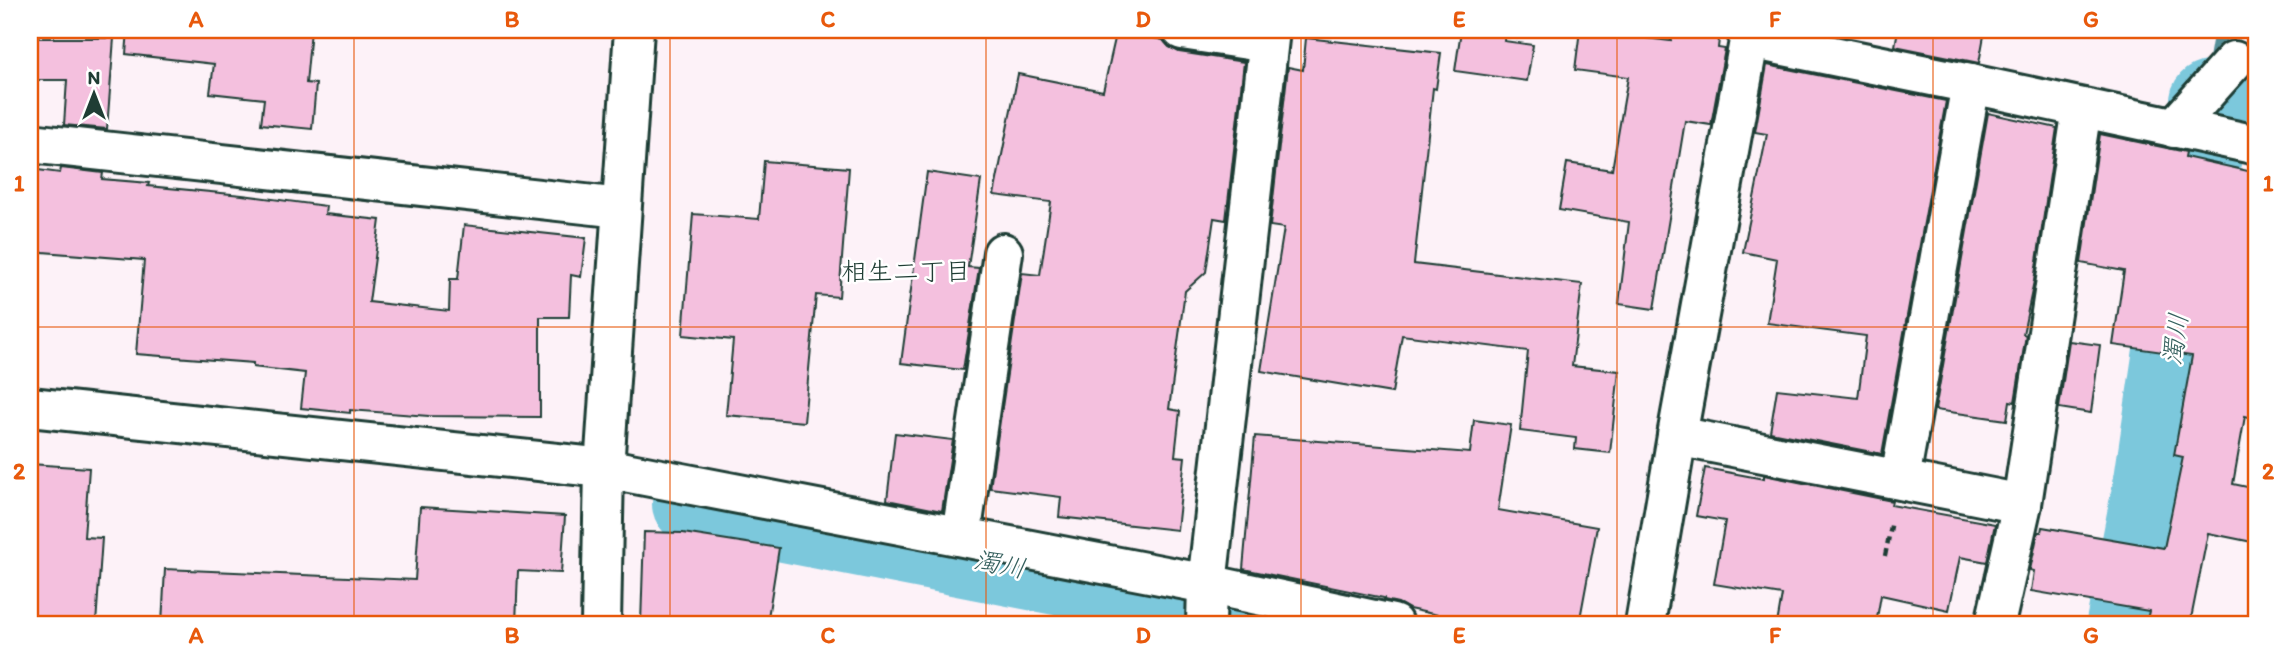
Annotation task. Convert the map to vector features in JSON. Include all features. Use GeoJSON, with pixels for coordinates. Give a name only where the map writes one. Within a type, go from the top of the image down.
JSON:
{"type":"FeatureCollection","features":[{"type":"Feature","properties":{"kind":"street"},"geometry":{"type":"LineString","coordinates":[[601,624],[604,468],[634,30]]}},
{"type":"Feature","properties":{"kind":"street"},"geometry":{"type":"LineString","coordinates":[[1182,30],[1269,36],[1207,598]]}},
{"type":"Feature","properties":{"kind":"street"},"geometry":{"type":"LineString","coordinates":[[1644,624],[1750,34],[2082,108],[2181,121],[2244,142]]}},
{"type":"Feature","properties":{"kind":"street"},"geometry":{"type":"LineString","coordinates":[[2181,121],[2233,63]]}},
{"type":"Feature","properties":{"kind":"street"},"geometry":{"type":"LineString","coordinates":[[1900,479],[1971,84]]}},
{"type":"Feature","properties":{"kind":"street"},"geometry":{"type":"LineString","coordinates":[[1995,624],[2022,504],[2082,108]]}},
{"type":"Feature","properties":{"kind":"street"},"geometry":{"type":"LineString","coordinates":[[30,143],[621,208]]}},
{"type":"Feature","properties":{"kind":"street"},"geometry":{"type":"LineString","coordinates":[[961,536],[1003,253]]}},
{"type":"Feature","properties":{"kind":"street"},"geometry":{"type":"LineString","coordinates":[[30,407],[604,468],[961,536],[1207,598],[1393,624]]}},
{"type":"Feature","properties":{"kind":"street"},"geometry":{"type":"LineString","coordinates":[[1676,436],[2022,504]]}},
{"type":"Feature","properties":{"kind":"building"},"geometry":{"type":"Polygon","coordinates":[[[128,30],[311,30],[306,83],[316,84],[312,129],[261,124],[264,99],[210,93],[214,64],[126,54],[128,30]]]}},
{"type":"Feature","properties":{"kind":"building"},"geometry":{"type":"Polygon","coordinates":[[[1117,30],[1163,40],[1179,52],[1244,62],[1226,220],[1214,218],[1206,272],[1185,291],[1169,409],[1180,411],[1175,456],[1185,457],[1177,530],[1059,517],[1061,497],[990,488],[1022,273],[1040,275],[1051,202],[994,195],[1018,74],[1103,91],[1117,30]]]}},
{"type":"Feature","properties":{"kind":"building"},"geometry":{"type":"Polygon","coordinates":[[[1461,30],[1505,34],[1504,41],[1533,45],[1527,81],[1455,71],[1461,30]]]}},
{"type":"Feature","properties":{"kind":"building"},"geometry":{"type":"Polygon","coordinates":[[[1580,30],[1671,41],[1671,35],[1719,39],[1718,48],[1725,49],[1711,125],[1685,121],[1654,309],[1619,304],[1629,222],[1559,210],[1567,163],[1612,170],[1628,77],[1575,70],[1580,30]]]}},
{"type":"Feature","properties":{"kind":"building"},"geometry":{"type":"Polygon","coordinates":[[[1898,30],[1985,30],[1979,63],[1895,46],[1898,30]]]}},
{"type":"Feature","properties":{"kind":"building"},"geometry":{"type":"Polygon","coordinates":[[[33,38],[114,38],[107,129],[64,125],[67,80],[32,80],[33,38]]]}},
{"type":"Feature","properties":{"kind":"building"},"geometry":{"type":"Polygon","coordinates":[[[1306,38],[1441,53],[1436,89],[1433,88],[1414,264],[1582,284],[1572,366],[1619,371],[1610,453],[1575,449],[1576,438],[1520,431],[1528,351],[1402,335],[1392,393],[1261,371],[1284,228],[1270,226],[1288,67],[1303,70],[1306,38]]]}},
{"type":"Feature","properties":{"kind":"building"},"geometry":{"type":"Polygon","coordinates":[[[1767,65],[1946,101],[1882,454],[1770,432],[1777,389],[1858,398],[1866,336],[1767,323],[1777,259],[1743,252],[1767,134],[1755,132],[1767,65]]]}},
{"type":"Feature","properties":{"kind":"building"},"geometry":{"type":"Polygon","coordinates":[[[1988,113],[2057,128],[2034,281],[2023,334],[2026,335],[2015,402],[2010,401],[2007,420],[1935,410],[1988,113]]]}},
{"type":"Feature","properties":{"kind":"building"},"geometry":{"type":"Polygon","coordinates":[[[2100,134],[2186,152],[2185,157],[2257,173],[2257,419],[2245,416],[2233,484],[2257,489],[2257,543],[2208,533],[2190,624],[2146,624],[2149,611],[2031,591],[2034,571],[2030,570],[2038,532],[2041,532],[2042,527],[2164,548],[2183,457],[2174,455],[2192,356],[2113,345],[2124,271],[2081,263],[2100,134]]]}},
{"type":"Feature","properties":{"kind":"building"},"geometry":{"type":"Polygon","coordinates":[[[764,161],[849,168],[839,297],[816,295],[804,422],[726,415],[733,340],[683,335],[693,214],[759,219],[764,161]]]}},
{"type":"Feature","properties":{"kind":"building"},"geometry":{"type":"Polygon","coordinates":[[[61,168],[103,173],[102,179],[149,183],[148,186],[326,206],[325,214],[380,220],[369,302],[449,311],[450,279],[458,279],[464,225],[586,238],[581,277],[571,275],[569,317],[540,317],[540,417],[429,416],[301,408],[305,373],[253,367],[253,363],[136,354],[144,260],[30,251],[30,169],[60,173],[61,168]]]}},
{"type":"Feature","properties":{"kind":"building"},"geometry":{"type":"Polygon","coordinates":[[[927,172],[981,180],[968,267],[979,268],[963,370],[901,363],[927,172]]]}},
{"type":"Feature","properties":{"kind":"building"},"geometry":{"type":"Polygon","coordinates":[[[2069,341],[2100,345],[2091,413],[2059,408],[2069,341]]]}},
{"type":"Feature","properties":{"kind":"building"},"geometry":{"type":"Polygon","coordinates":[[[1474,420],[1511,425],[1498,510],[1597,527],[1579,624],[1452,624],[1453,618],[1409,609],[1384,598],[1243,569],[1255,436],[1470,453],[1474,420]]]}},
{"type":"Feature","properties":{"kind":"building"},"geometry":{"type":"Polygon","coordinates":[[[895,433],[953,440],[942,511],[887,500],[895,433]]]}},
{"type":"Feature","properties":{"kind":"building"},"geometry":{"type":"Polygon","coordinates":[[[30,464],[89,468],[84,537],[102,538],[96,624],[30,624],[30,464]]]}},
{"type":"Feature","properties":{"kind":"building"},"geometry":{"type":"Polygon","coordinates":[[[1705,468],[1764,479],[1764,475],[1892,501],[1891,505],[1995,524],[1987,562],[1960,557],[1949,610],[1881,595],[1876,624],[1777,624],[1782,595],[1714,584],[1725,521],[1696,516],[1705,468]]]}},
{"type":"Feature","properties":{"kind":"building"},"geometry":{"type":"Polygon","coordinates":[[[420,507],[565,516],[561,573],[518,571],[516,624],[162,624],[165,569],[415,580],[420,507]]]}},
{"type":"Feature","properties":{"kind":"building"},"geometry":{"type":"Polygon","coordinates":[[[644,532],[683,533],[779,548],[767,624],[641,624],[644,532]]]}},
{"type":"Feature","properties":{"kind":"waterway"},"geometry":{"type":"LineString","coordinates":[[2214,70],[2221,30]]}},
{"type":"Feature","properties":{"kind":"waterway","name":"濁川"},"geometry":{"type":"LineString","coordinates":[[2126,624],[2154,480],[2210,101],[2257,107]]}},
{"type":"Feature","properties":{"kind":"waterway","name":"濁川"},"geometry":{"type":"LineString","coordinates":[[692,504],[1308,624]]}},
{"type":"Feature","properties":{"kind":"district","name":"相生二丁目"},"geometry":{"type":"Point","coordinates":[906,271]}}]}
